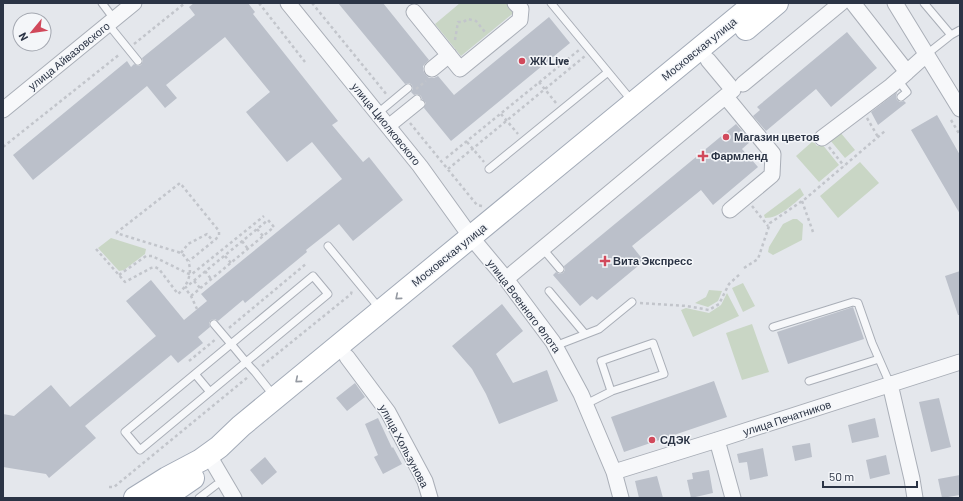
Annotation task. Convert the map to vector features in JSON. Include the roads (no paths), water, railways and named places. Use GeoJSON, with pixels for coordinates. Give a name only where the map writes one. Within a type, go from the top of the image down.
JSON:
{"type":"FeatureCollection","features":[{"type":"Feature","properties":{"kind":"main road","name":"Московская улица"},"geometry":{"type":"LineString","coordinates":[[164,498],[215,474],[292,403],[347,357],[633,103],[755,3]]}},
{"type":"Feature","properties":{"kind":"main road","name":"Московская улица"},"geometry":{"type":"LineString","coordinates":[[136,498],[201,460],[219,447],[241,426],[381,310],[475,243],[708,60],[777,3]]}},
{"type":"Feature","properties":{"kind":"street","name":"улица Айвазовского"},"geometry":{"type":"LineString","coordinates":[[3,110],[134,3]]}},
{"type":"Feature","properties":{"kind":"street","name":"улица Циолковского"},"geometry":{"type":"LineString","coordinates":[[288,3],[420,166],[475,243]]}},
{"type":"Feature","properties":{"kind":"street"},"geometry":{"type":"LineString","coordinates":[[414,12],[460,69],[520,20],[521,9],[515,3]]}},
{"type":"Feature","properties":{"kind":"street"},"geometry":{"type":"LineString","coordinates":[[743,84],[841,3]]}},
{"type":"Feature","properties":{"kind":"street"},"geometry":{"type":"LineString","coordinates":[[853,3],[902,76]]}},
{"type":"Feature","properties":{"kind":"street"},"geometry":{"type":"LineString","coordinates":[[895,3],[960,109]]}},
{"type":"Feature","properties":{"kind":"street"},"geometry":{"type":"LineString","coordinates":[[822,138],[902,76],[927,54]]}},
{"type":"Feature","properties":{"kind":"street"},"geometry":{"type":"LineString","coordinates":[[431,73],[449,55]]}},
{"type":"Feature","properties":{"kind":"street"},"geometry":{"type":"LineString","coordinates":[[506,279],[733,90],[708,60]]}},
{"type":"Feature","properties":{"kind":"street"},"geometry":{"type":"LineString","coordinates":[[726,96],[747,118],[773,154],[772,175],[730,210]]}},
{"type":"Feature","properties":{"kind":"street","name":"улица Военного Флота"},"geometry":{"type":"LineString","coordinates":[[475,243],[506,279],[555,346],[582,394],[614,472],[621,498]]}},
{"type":"Feature","properties":{"kind":"street","name":"улица Хользунова"},"geometry":{"type":"LineString","coordinates":[[347,357],[388,412],[425,481],[430,498]]}},
{"type":"Feature","properties":{"kind":"street","name":"улица Печатников"},"geometry":{"type":"LineString","coordinates":[[614,472],[960,362]]}},
{"type":"Feature","properties":{"kind":"street"},"geometry":{"type":"LineString","coordinates":[[890,384],[915,498]]}},
{"type":"Feature","properties":{"kind":"street"},"geometry":{"type":"LineString","coordinates":[[717,440],[732,498]]}},
{"type":"Feature","properties":{"kind":"street"},"geometry":{"type":"LineString","coordinates":[[215,474],[234,498]]}},
{"type":"Feature","properties":{"kind":"lane"},"geometry":{"type":"LineString","coordinates":[[102,3],[111,22],[138,61]]}},
{"type":"Feature","properties":{"kind":"lane"},"geometry":{"type":"LineString","coordinates":[[551,3],[633,103]]}},
{"type":"Feature","properties":{"kind":"lane"},"geometry":{"type":"LineString","coordinates":[[924,3],[951,35]]}},
{"type":"Feature","properties":{"kind":"lane"},"geometry":{"type":"LineString","coordinates":[[927,54],[951,35],[960,30]]}},
{"type":"Feature","properties":{"kind":"lane"},"geometry":{"type":"LineString","coordinates":[[489,169],[608,72]]}},
{"type":"Feature","properties":{"kind":"lane"},"geometry":{"type":"LineString","coordinates":[[901,97],[907,92],[902,76]]}},
{"type":"Feature","properties":{"kind":"lane"},"geometry":{"type":"LineString","coordinates":[[385,122],[410,90]]}},
{"type":"Feature","properties":{"kind":"lane"},"geometry":{"type":"LineString","coordinates":[[385,122],[419,101]]}},
{"type":"Feature","properties":{"kind":"lane"},"geometry":{"type":"LineString","coordinates":[[328,246],[381,310]]}},
{"type":"Feature","properties":{"kind":"lane"},"geometry":{"type":"LineString","coordinates":[[543,248],[560,269]]}},
{"type":"Feature","properties":{"kind":"lane"},"geometry":{"type":"LineString","coordinates":[[313,276],[328,294],[140,450],[125,432],[231,344],[313,276]]}},
{"type":"Feature","properties":{"kind":"lane"},"geometry":{"type":"LineString","coordinates":[[549,291],[585,334]]}},
{"type":"Feature","properties":{"kind":"lane"},"geometry":{"type":"LineString","coordinates":[[555,346],[599,330],[632,302]]}},
{"type":"Feature","properties":{"kind":"lane"},"geometry":{"type":"LineString","coordinates":[[773,327],[853,302],[858,303],[890,384]]}},
{"type":"Feature","properties":{"kind":"lane"},"geometry":{"type":"LineString","coordinates":[[214,324],[276,398]]}},
{"type":"Feature","properties":{"kind":"lane"},"geometry":{"type":"LineString","coordinates":[[586,404],[611,391],[664,374],[654,343],[601,361],[611,391]]}},
{"type":"Feature","properties":{"kind":"lane"},"geometry":{"type":"LineString","coordinates":[[809,382],[879,359]]}},
{"type":"Feature","properties":{"kind":"lane"},"geometry":{"type":"LineString","coordinates":[[195,374],[210,392]]}},
{"type":"Feature","properties":{"kind":"lane"},"geometry":{"type":"LineString","coordinates":[[199,498],[215,474]]}},
{"type":"Feature","properties":{"kind":"place","name":"ЖК Live"},"geometry":{"type":"Point","coordinates":[522,61]}},
{"type":"Feature","properties":{"kind":"place","name":"Магазин цветов"},"geometry":{"type":"Point","coordinates":[726,137]}},
{"type":"Feature","properties":{"kind":"place","name":"Фармленд"},"geometry":{"type":"Point","coordinates":[703,156]}},
{"type":"Feature","properties":{"kind":"place","name":"Вита Экспресс"},"geometry":{"type":"Point","coordinates":[605,261]}},
{"type":"Feature","properties":{"kind":"place","name":"СДЭК"},"geometry":{"type":"Point","coordinates":[652,440]}}]}
